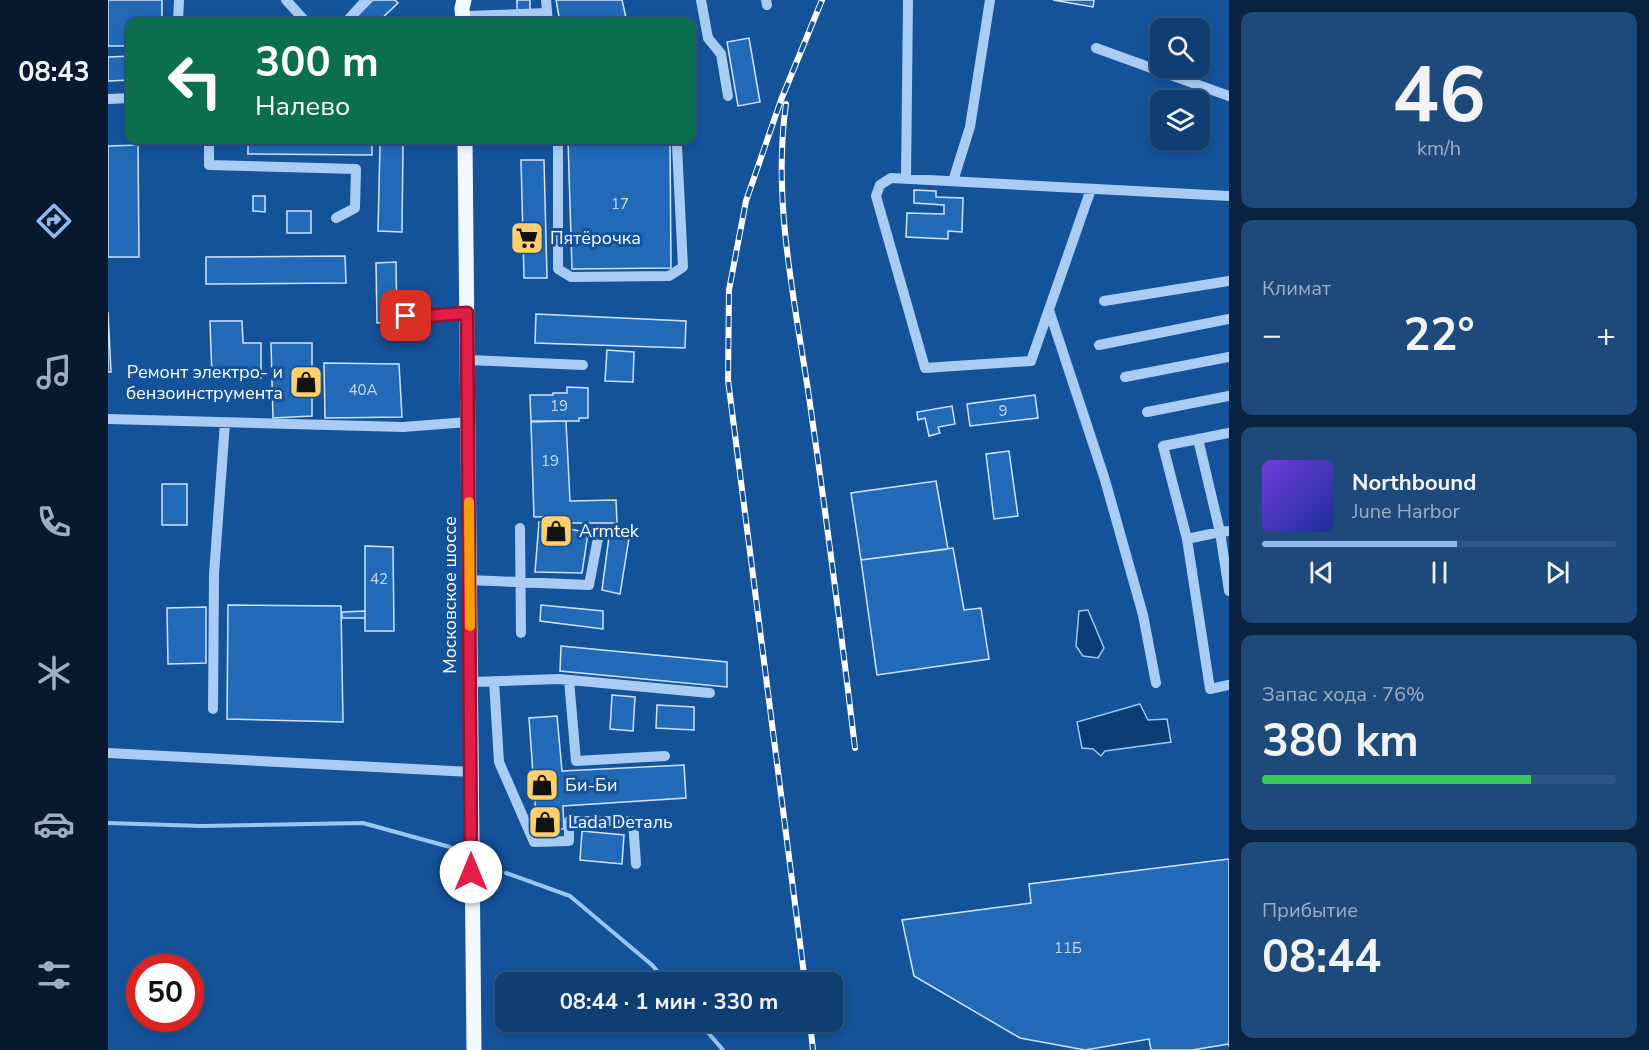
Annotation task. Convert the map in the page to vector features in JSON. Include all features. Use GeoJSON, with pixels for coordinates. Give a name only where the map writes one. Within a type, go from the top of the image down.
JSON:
{"type":"FeatureCollection","features":[{"type":"Feature","properties":{"kind":"main road","name":"Московское шоссе"},"geometry":{"type":"LineString","coordinates":[[465,144],[474,1050]]}},
{"type":"Feature","properties":{"kind":"lane"},"geometry":{"type":"LineString","coordinates":[[178,18],[179,0]]}},
{"type":"Feature","properties":{"kind":"lane"},"geometry":{"type":"LineString","coordinates":[[286,0],[302,18]]}},
{"type":"Feature","properties":{"kind":"lane"},"geometry":{"type":"LineString","coordinates":[[350,18],[366,0]]}},
{"type":"Feature","properties":{"kind":"lane"},"geometry":{"type":"LineString","coordinates":[[463,9],[548,18],[546,0]]}},
{"type":"Feature","properties":{"kind":"lane"},"geometry":{"type":"LineString","coordinates":[[700,0],[708,38],[721,54],[728,96]]}},
{"type":"Feature","properties":{"kind":"lane"},"geometry":{"type":"LineString","coordinates":[[906,179],[908,0]]}},
{"type":"Feature","properties":{"kind":"lane"},"geometry":{"type":"LineString","coordinates":[[953,181],[970,127],[990,0]]}},
{"type":"Feature","properties":{"kind":"lane"},"geometry":{"type":"LineString","coordinates":[[1096,48],[1229,96]]}},
{"type":"Feature","properties":{"kind":"lane"},"geometry":{"type":"LineString","coordinates":[[108,99],[126,98]]}},
{"type":"Feature","properties":{"kind":"lane"},"geometry":{"type":"LineString","coordinates":[[209,144],[209,165],[356,169],[355,208],[336,218]]}},
{"type":"Feature","properties":{"kind":"lane"},"geometry":{"type":"LineString","coordinates":[[558,144],[558,269],[571,277],[669,276],[683,267],[677,146]]}},
{"type":"Feature","properties":{"kind":"lane"},"geometry":{"type":"LineString","coordinates":[[1091,189],[1030,361],[924,368],[876,196],[880,185],[891,178],[1229,196]]}},
{"type":"Feature","properties":{"kind":"lane"},"geometry":{"type":"LineString","coordinates":[[1104,301],[1229,281]]}},
{"type":"Feature","properties":{"kind":"lane"},"geometry":{"type":"LineString","coordinates":[[1048,310],[1105,480],[1143,615],[1156,683]]}},
{"type":"Feature","properties":{"kind":"lane"},"geometry":{"type":"LineString","coordinates":[[406,316],[467,313]]}},
{"type":"Feature","properties":{"kind":"lane"},"geometry":{"type":"LineString","coordinates":[[1099,345],[1229,319]]}},
{"type":"Feature","properties":{"kind":"lane"},"geometry":{"type":"LineString","coordinates":[[1125,377],[1229,357]]}},
{"type":"Feature","properties":{"kind":"lane"},"geometry":{"type":"LineString","coordinates":[[468,360],[583,364]]}},
{"type":"Feature","properties":{"kind":"lane"},"geometry":{"type":"LineString","coordinates":[[1147,412],[1229,396]]}},
{"type":"Feature","properties":{"kind":"lane"},"geometry":{"type":"LineString","coordinates":[[108,419],[403,426],[468,423]]}},
{"type":"Feature","properties":{"kind":"lane"},"geometry":{"type":"LineString","coordinates":[[213,709],[214,574],[225,423]]}},
{"type":"Feature","properties":{"kind":"lane"},"geometry":{"type":"LineString","coordinates":[[1229,433],[1163,446],[1187,539],[1210,689],[1229,685]]}},
{"type":"Feature","properties":{"kind":"lane"},"geometry":{"type":"LineString","coordinates":[[1198,439],[1224,532],[1229,591]]}},
{"type":"Feature","properties":{"kind":"lane"},"geometry":{"type":"LineString","coordinates":[[520,528],[521,633]]}},
{"type":"Feature","properties":{"kind":"lane"},"geometry":{"type":"LineString","coordinates":[[1187,539],[1224,532]]}},
{"type":"Feature","properties":{"kind":"lane"},"geometry":{"type":"LineString","coordinates":[[470,580],[589,585],[598,537]]}},
{"type":"Feature","properties":{"kind":"lane"},"geometry":{"type":"LineString","coordinates":[[470,682],[559,679],[710,693]]}},
{"type":"Feature","properties":{"kind":"lane"},"geometry":{"type":"LineString","coordinates":[[569,680],[576,761],[665,756]]}},
{"type":"Feature","properties":{"kind":"lane"},"geometry":{"type":"LineString","coordinates":[[494,681],[498,762],[534,842],[569,841],[569,821],[633,821],[636,864]]}},
{"type":"Feature","properties":{"kind":"lane"},"geometry":{"type":"LineString","coordinates":[[108,753],[471,772]]}},
{"type":"Feature","properties":{"kind":"water"},"geometry":{"type":"Polygon","coordinates":[[[1088,610],[1104,648],[1098,658],[1083,656],[1076,646],[1079,611],[1088,610]]]}},
{"type":"Feature","properties":{"kind":"water"},"geometry":{"type":"Polygon","coordinates":[[[1140,704],[1148,720],[1167,719],[1171,742],[1105,751],[1101,756],[1093,749],[1082,748],[1077,722],[1140,704]]]}},
{"type":"Feature","properties":{"kind":"building"},"geometry":{"type":"Polygon","coordinates":[[[108,0],[162,0],[162,18],[126,18],[126,46],[108,46],[108,0]]]}},
{"type":"Feature","properties":{"kind":"building"},"geometry":{"type":"Polygon","coordinates":[[[373,0],[395,0],[398,3],[382,18],[355,18],[373,0]]]}},
{"type":"Feature","properties":{"kind":"building"},"geometry":{"type":"Polygon","coordinates":[[[517,0],[530,0],[530,10],[517,10],[517,0]]]}},
{"type":"Feature","properties":{"kind":"building"},"geometry":{"type":"Polygon","coordinates":[[[556,0],[622,0],[626,18],[559,18],[556,0]]]}},
{"type":"Feature","properties":{"kind":"building"},"geometry":{"type":"Polygon","coordinates":[[[1053,0],[1094,0],[1093,7],[1053,0]]]}},
{"type":"Feature","properties":{"kind":"building"},"geometry":{"type":"Polygon","coordinates":[[[749,38],[760,102],[738,106],[727,42],[749,38]]]}},
{"type":"Feature","properties":{"kind":"building"},"geometry":{"type":"Polygon","coordinates":[[[126,56],[126,80],[108,81],[108,57],[126,56]]]}},
{"type":"Feature","properties":{"kind":"building"},"geometry":{"type":"Polygon","coordinates":[[[248,144],[372,144],[372,155],[248,154],[248,144]]]}},
{"type":"Feature","properties":{"kind":"building"},"geometry":{"type":"Polygon","coordinates":[[[568,144],[670,144],[671,268],[572,269],[568,144]]]}},
{"type":"Feature","properties":{"kind":"building"},"geometry":{"type":"Polygon","coordinates":[[[138,145],[139,257],[108,257],[108,146],[138,145]]]}},
{"type":"Feature","properties":{"kind":"building"},"geometry":{"type":"Polygon","coordinates":[[[380,145],[403,145],[402,232],[378,231],[380,145]]]}},
{"type":"Feature","properties":{"kind":"building"},"geometry":{"type":"Polygon","coordinates":[[[521,160],[544,160],[547,278],[524,278],[521,160]]]}},
{"type":"Feature","properties":{"kind":"building"},"geometry":{"type":"Polygon","coordinates":[[[914,190],[936,191],[936,197],[963,198],[962,232],[948,231],[948,239],[906,237],[907,213],[944,214],[944,205],[914,203],[914,190]]]}},
{"type":"Feature","properties":{"kind":"building"},"geometry":{"type":"Polygon","coordinates":[[[253,196],[265,196],[265,212],[253,211],[253,196]]]}},
{"type":"Feature","properties":{"kind":"building"},"geometry":{"type":"Polygon","coordinates":[[[287,211],[311,211],[311,233],[287,233],[287,211]]]}},
{"type":"Feature","properties":{"kind":"building"},"geometry":{"type":"Polygon","coordinates":[[[345,256],[346,283],[206,284],[206,257],[345,256]]]}},
{"type":"Feature","properties":{"kind":"building"},"geometry":{"type":"Polygon","coordinates":[[[396,262],[397,322],[377,323],[376,263],[396,262]]]}},
{"type":"Feature","properties":{"kind":"building"},"geometry":{"type":"Polygon","coordinates":[[[108,312],[111,372],[108,372],[108,312]]]}},
{"type":"Feature","properties":{"kind":"building"},"geometry":{"type":"Polygon","coordinates":[[[536,314],[686,321],[685,348],[535,343],[536,314]]]}},
{"type":"Feature","properties":{"kind":"building"},"geometry":{"type":"Polygon","coordinates":[[[210,321],[242,321],[243,343],[261,343],[261,378],[212,378],[210,321]]]}},
{"type":"Feature","properties":{"kind":"building"},"geometry":{"type":"Polygon","coordinates":[[[271,343],[312,343],[312,416],[273,418],[271,343]]]}},
{"type":"Feature","properties":{"kind":"building"},"geometry":{"type":"Polygon","coordinates":[[[607,350],[634,352],[633,382],[605,381],[607,350]]]}},
{"type":"Feature","properties":{"kind":"building"},"geometry":{"type":"Polygon","coordinates":[[[324,363],[399,364],[402,417],[325,418],[324,363]]]}},
{"type":"Feature","properties":{"kind":"building"},"geometry":{"type":"Polygon","coordinates":[[[567,387],[588,388],[588,418],[579,418],[579,421],[531,421],[530,395],[567,393],[567,387]]]}},
{"type":"Feature","properties":{"kind":"building"},"geometry":{"type":"Polygon","coordinates":[[[1035,395],[1038,418],[970,426],[967,404],[1035,395]]]}},
{"type":"Feature","properties":{"kind":"building"},"geometry":{"type":"Polygon","coordinates":[[[952,406],[955,424],[938,427],[940,433],[929,436],[925,418],[918,420],[917,412],[952,406]]]}},
{"type":"Feature","properties":{"kind":"building"},"geometry":{"type":"Polygon","coordinates":[[[566,421],[570,501],[616,500],[617,523],[569,523],[567,516],[534,517],[531,422],[566,421]]]}},
{"type":"Feature","properties":{"kind":"building"},"geometry":{"type":"Polygon","coordinates":[[[1009,451],[1018,516],[994,519],[986,454],[1009,451]]]}},
{"type":"Feature","properties":{"kind":"building"},"geometry":{"type":"Polygon","coordinates":[[[936,481],[948,549],[861,560],[851,493],[936,481]]]}},
{"type":"Feature","properties":{"kind":"building"},"geometry":{"type":"Polygon","coordinates":[[[162,484],[187,484],[187,525],[162,525],[162,484]]]}},
{"type":"Feature","properties":{"kind":"building"},"geometry":{"type":"Polygon","coordinates":[[[539,522],[588,533],[582,573],[535,572],[539,522]]]}},
{"type":"Feature","properties":{"kind":"building"},"geometry":{"type":"Polygon","coordinates":[[[610,529],[630,532],[620,594],[602,590],[610,529]]]}},
{"type":"Feature","properties":{"kind":"building"},"geometry":{"type":"Polygon","coordinates":[[[365,546],[393,547],[394,631],[365,631],[365,546]]]}},
{"type":"Feature","properties":{"kind":"building"},"geometry":{"type":"Polygon","coordinates":[[[953,548],[964,610],[981,608],[989,659],[877,675],[861,560],[953,548]]]}},
{"type":"Feature","properties":{"kind":"building"},"geometry":{"type":"Polygon","coordinates":[[[228,605],[341,606],[343,722],[227,719],[228,605]]]}},
{"type":"Feature","properties":{"kind":"building"},"geometry":{"type":"Polygon","coordinates":[[[541,605],[603,611],[603,629],[540,621],[541,605]]]}},
{"type":"Feature","properties":{"kind":"building"},"geometry":{"type":"Polygon","coordinates":[[[206,607],[206,663],[168,664],[167,608],[206,607]]]}},
{"type":"Feature","properties":{"kind":"building"},"geometry":{"type":"Polygon","coordinates":[[[365,611],[365,618],[342,618],[342,612],[365,611]]]}},
{"type":"Feature","properties":{"kind":"building"},"geometry":{"type":"Polygon","coordinates":[[[561,646],[727,662],[727,687],[560,671],[561,646]]]}},
{"type":"Feature","properties":{"kind":"building"},"geometry":{"type":"Polygon","coordinates":[[[612,695],[635,697],[633,731],[610,729],[612,695]]]}},
{"type":"Feature","properties":{"kind":"building"},"geometry":{"type":"Polygon","coordinates":[[[657,705],[694,707],[694,730],[656,728],[657,705]]]}},
{"type":"Feature","properties":{"kind":"building"},"geometry":{"type":"Polygon","coordinates":[[[557,716],[562,771],[684,765],[686,798],[563,806],[564,829],[537,829],[529,718],[557,716]]]}},
{"type":"Feature","properties":{"kind":"building"},"geometry":{"type":"Polygon","coordinates":[[[582,831],[624,835],[622,864],[580,860],[582,831]]]}},
{"type":"Feature","properties":{"kind":"building"},"geometry":{"type":"Polygon","coordinates":[[[1229,859],[1229,1044],[1192,1050],[1151,1050],[1149,1039],[1085,1050],[1020,1038],[914,976],[902,920],[1031,903],[1029,884],[1229,859]]]}},
{"type":"Feature","properties":{"kind":"waterway"},"geometry":{"type":"LineString","coordinates":[[108,823],[202,826],[363,823],[450,847]]}},
{"type":"Feature","properties":{"kind":"waterway"},"geometry":{"type":"LineString","coordinates":[[506,873],[570,896],[658,972]]}},
{"type":"Feature","properties":{"kind":"waterway"},"geometry":{"type":"LineString","coordinates":[[708,1032],[723,1050]]}},
{"type":"Feature","properties":{"kind":"railway"},"geometry":{"type":"LineString","coordinates":[[804,972],[728,380],[729,290],[746,201],[781,100],[822,0]]}},
{"type":"Feature","properties":{"kind":"railway"},"geometry":{"type":"LineString","coordinates":[[786,104],[782,140],[783,214],[855,748]]}},
{"type":"Feature","properties":{"kind":"railway"},"geometry":{"type":"LineString","coordinates":[[811,1032],[813,1050]]}},
{"type":"Feature","properties":{"kind":"slow traffic"},"geometry":{"type":"LineString","coordinates":[[469,502],[470,626]]}},
{"type":"Feature","properties":{"kind":"place","name":"Пятёрочка"},"geometry":{"type":"Point","coordinates":[527,238]}},
{"type":"Feature","properties":{"kind":"place","name":"Ремонт электро- и бензоинструмента"},"geometry":{"type":"Point","coordinates":[306,382]}},
{"type":"Feature","properties":{"kind":"place","name":"Armtek"},"geometry":{"type":"Point","coordinates":[556,531]}},
{"type":"Feature","properties":{"kind":"place","name":"Би-Би"},"geometry":{"type":"Point","coordinates":[542,785]}},
{"type":"Feature","properties":{"kind":"place","name":"Lada Dеталь"},"geometry":{"type":"Point","coordinates":[545,822]}},
{"type":"Feature","properties":{"kind":"route"},"geometry":{"type":"LineString","coordinates":[[406,316],[467,313],[471,872]]}}]}
